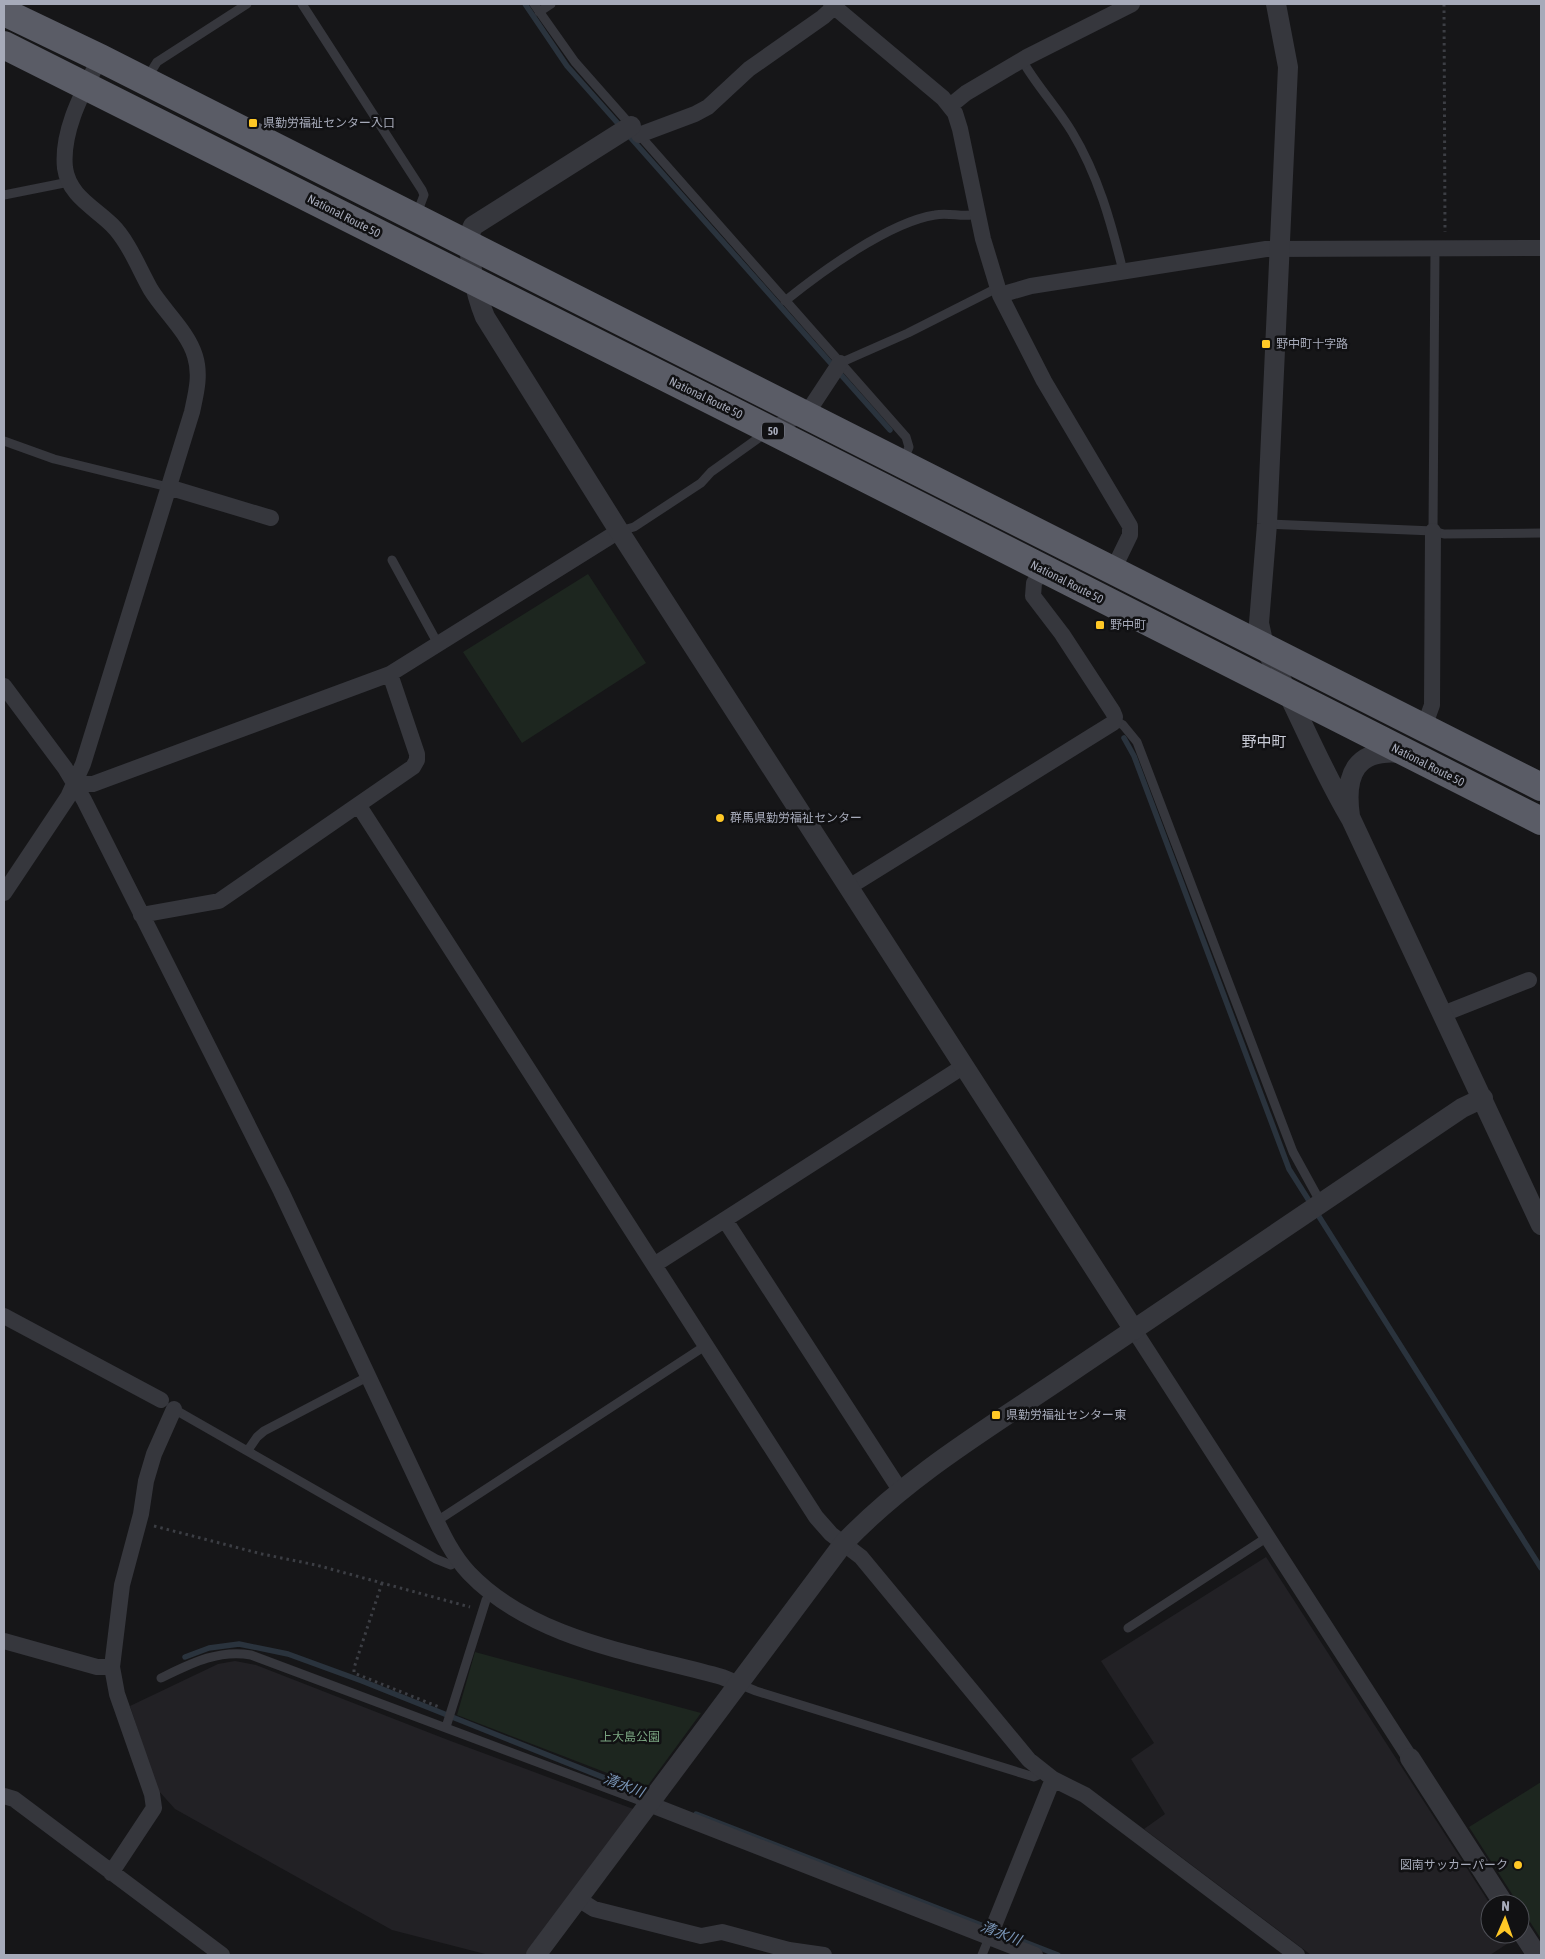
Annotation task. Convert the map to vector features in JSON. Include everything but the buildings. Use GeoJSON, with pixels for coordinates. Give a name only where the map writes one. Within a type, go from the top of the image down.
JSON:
{"type":"FeatureCollection","features":[{"type":"Feature","properties":{"kind":"highway","name":"50"},"geometry":{"type":"LineString","coordinates":[[4,12],[145,80],[1541,787]]}},
{"type":"Feature","properties":{"kind":"highway","name":"National Route 50"},"geometry":{"type":"LineString","coordinates":[[4,45],[770,430],[1541,821]]}},
{"type":"Feature","properties":{"kind":"street"},"geometry":{"type":"LineString","coordinates":[[950,106],[966,93],[1022,60],[1132,4]]}},
{"type":"Feature","properties":{"kind":"street"},"geometry":{"type":"LineString","coordinates":[[1276,4],[1288,68],[1268,524],[1258,623],[1264,646],[1351,820],[1540,1219]]}},
{"type":"Feature","properties":{"kind":"street"},"geometry":{"type":"LineString","coordinates":[[1112,570],[1130,536],[1128,520],[1044,381],[999,291],[977,214],[964,142],[950,106],[833,5],[823,17],[749,68],[708,107],[694,114],[635,130],[477,222],[471,230],[470,245],[474,281],[480,306],[493,333],[1266,1538],[1498,1894]]}},
{"type":"Feature","properties":{"kind":"street"},"geometry":{"type":"LineString","coordinates":[[4,893],[75,784],[83,764],[192,412],[198,386],[198,369],[195,355],[151,289],[121,236],[113,226],[81,200],[69,182],[65,152],[76,107],[100,58]]}},
{"type":"Feature","properties":{"kind":"street"},"geometry":{"type":"LineString","coordinates":[[999,291],[1280,248],[1541,248]]}},
{"type":"Feature","properties":{"kind":"street"},"geometry":{"type":"LineString","coordinates":[[770,430],[804,414],[818,397],[840,363]]}},
{"type":"Feature","properties":{"kind":"street"},"geometry":{"type":"LineString","coordinates":[[168,487],[271,518]]}},
{"type":"Feature","properties":{"kind":"street"},"geometry":{"type":"LineString","coordinates":[[75,784],[93,784],[390,674],[619,531]]}},
{"type":"Feature","properties":{"kind":"street"},"geometry":{"type":"LineString","coordinates":[[1424,727],[1432,705],[1433,531]]}},
{"type":"Feature","properties":{"kind":"street"},"geometry":{"type":"LineString","coordinates":[[849,887],[1114,720],[1113,712],[1062,634],[1036,603],[1032,590],[1043,570]]}},
{"type":"Feature","properties":{"kind":"street"},"geometry":{"type":"LineString","coordinates":[[142,915],[219,901],[408,772],[417,760],[390,674]]}},
{"type":"Feature","properties":{"kind":"street"},"geometry":{"type":"LineString","coordinates":[[4,686],[75,784],[281,1191],[437,1521],[459,1560],[491,1593],[515,1610],[548,1628],[722,1676],[739,1684]]}},
{"type":"Feature","properties":{"kind":"street"},"geometry":{"type":"LineString","coordinates":[[1351,820],[1349,794],[1351,780],[1361,761],[1372,753],[1406,754]]}},
{"type":"Feature","properties":{"kind":"street"},"geometry":{"type":"LineString","coordinates":[[359,806],[816,1517],[844,1544],[861,1557],[1029,1760],[1048,1776],[1085,1795],[1297,1955]]}},
{"type":"Feature","properties":{"kind":"street"},"geometry":{"type":"LineString","coordinates":[[1443,1014],[1529,980]]}},
{"type":"Feature","properties":{"kind":"street"},"geometry":{"type":"LineString","coordinates":[[654,1265],[964,1066]]}},
{"type":"Feature","properties":{"kind":"street"},"geometry":{"type":"LineString","coordinates":[[536,1955],[844,1544],[900,1490],[1462,1108],[1483,1098]]}},
{"type":"Feature","properties":{"kind":"street"},"geometry":{"type":"LineString","coordinates":[[725,1220],[900,1490]]}},
{"type":"Feature","properties":{"kind":"street"},"geometry":{"type":"LineString","coordinates":[[4,1316],[167,1404],[146,1481],[139,1522],[122,1584],[112,1667],[117,1694],[155,1801],[153,1814],[112,1873]]}},
{"type":"Feature","properties":{"kind":"street"},"geometry":{"type":"LineString","coordinates":[[4,1641],[97,1667],[112,1667]]}},
{"type":"Feature","properties":{"kind":"street"},"geometry":{"type":"LineString","coordinates":[[990,1938],[1048,1776]]}},
{"type":"Feature","properties":{"kind":"street"},"geometry":{"type":"LineString","coordinates":[[4,1796],[14,1799],[222,1955]]}},
{"type":"Feature","properties":{"kind":"street"},"geometry":{"type":"LineString","coordinates":[[649,1804],[1035,1955]]}},
{"type":"Feature","properties":{"kind":"street"},"geometry":{"type":"LineString","coordinates":[[578,1899],[594,1908],[701,1936],[722,1932],[789,1950],[824,1955]]}},
{"type":"Feature","properties":{"kind":"street"},"geometry":{"type":"LineString","coordinates":[[1530,1944],[1537,1955]]}},
{"type":"Feature","properties":{"kind":"lane"},"geometry":{"type":"LineString","coordinates":[[145,80],[157,62],[247,4]]}},
{"type":"Feature","properties":{"kind":"lane"},"geometry":{"type":"LineString","coordinates":[[302,4],[422,190],[424,195],[415,218]]}},
{"type":"Feature","properties":{"kind":"lane"},"geometry":{"type":"LineString","coordinates":[[551,4],[537,8],[576,62],[906,437],[909,448],[902,464]]}},
{"type":"Feature","properties":{"kind":"lane"},"geometry":{"type":"LineString","coordinates":[[1022,60],[1072,132],[1091,167],[1103,196],[1123,271]]}},
{"type":"Feature","properties":{"kind":"lane"},"geometry":{"type":"LineString","coordinates":[[4,195],[69,182]]}},
{"type":"Feature","properties":{"kind":"lane"},"geometry":{"type":"LineString","coordinates":[[785,301],[864,246],[900,226],[934,215],[977,214]]}},
{"type":"Feature","properties":{"kind":"lane"},"geometry":{"type":"LineString","coordinates":[[1433,531],[1440,248]]}},
{"type":"Feature","properties":{"kind":"lane"},"geometry":{"type":"LineString","coordinates":[[840,363],[999,291]]}},
{"type":"Feature","properties":{"kind":"lane"},"geometry":{"type":"LineString","coordinates":[[619,531],[634,527],[701,482],[711,472],[770,430]]}},
{"type":"Feature","properties":{"kind":"lane"},"geometry":{"type":"LineString","coordinates":[[4,441],[54,459],[168,487]]}},
{"type":"Feature","properties":{"kind":"lane"},"geometry":{"type":"LineString","coordinates":[[1268,524],[1433,531],[1444,534],[1541,533]]}},
{"type":"Feature","properties":{"kind":"lane"},"geometry":{"type":"LineString","coordinates":[[392,560],[438,644]]}},
{"type":"Feature","properties":{"kind":"lane"},"geometry":{"type":"LineString","coordinates":[[1114,720],[1124,724],[1137,742],[1293,1152],[1321,1203]]}},
{"type":"Feature","properties":{"kind":"lane"},"geometry":{"type":"LineString","coordinates":[[437,1521],[706,1346]]}},
{"type":"Feature","properties":{"kind":"lane"},"geometry":{"type":"LineString","coordinates":[[248,1450],[264,1431],[369,1376]]}},
{"type":"Feature","properties":{"kind":"lane"},"geometry":{"type":"LineString","coordinates":[[167,1404],[436,1559],[451,1565],[459,1560]]}},
{"type":"Feature","properties":{"kind":"lane"},"geometry":{"type":"LineString","coordinates":[[1128,1628],[1266,1538]]}},
{"type":"Feature","properties":{"kind":"lane"},"geometry":{"type":"LineString","coordinates":[[446,1727],[486,1600],[491,1593]]}},
{"type":"Feature","properties":{"kind":"lane"},"geometry":{"type":"LineString","coordinates":[[161,1678],[194,1662],[222,1653],[235,1652],[251,1655],[649,1804]]}},
{"type":"Feature","properties":{"kind":"lane"},"geometry":{"type":"LineString","coordinates":[[739,1684],[992,1766],[1034,1778],[1048,1776]]}},
{"type":"Feature","properties":{"kind":"lane"},"geometry":{"type":"LineString","coordinates":[[982,1955],[990,1938]]}},
{"type":"Feature","properties":{"kind":"path"},"geometry":{"type":"LineString","coordinates":[[1440,248],[1444,4]]}},
{"type":"Feature","properties":{"kind":"path"},"geometry":{"type":"LineString","coordinates":[[139,1522],[262,1554],[316,1565],[483,1610]]}},
{"type":"Feature","properties":{"kind":"path"},"geometry":{"type":"LineString","coordinates":[[382,1584],[354,1673],[451,1711]]}},
{"type":"Feature","properties":{"kind":"shaded area"},"geometry":{"type":"Polygon","coordinates":[[[1266,1557],[1484,1894],[1480,1894],[1480,1944],[1507,1944],[1490,1955],[1311,1955],[1144,1829],[1165,1814],[1131,1759],[1154,1743],[1101,1661],[1266,1557]]]}},
{"type":"Feature","properties":{"kind":"shaded area"},"geometry":{"type":"Polygon","coordinates":[[[235,1661],[256,1665],[448,1740],[636,1810],[531,1955],[489,1955],[392,1930],[175,1809],[157,1789],[130,1706],[218,1664],[235,1661]]]}},
{"type":"Feature","properties":{"kind":"green space"},"geometry":{"type":"Polygon","coordinates":[[[588,574],[646,663],[522,743],[463,652],[588,574]]]}},
{"type":"Feature","properties":{"kind":"green space","name":"上大島公園"},"geometry":{"type":"Polygon","coordinates":[[[475,1652],[701,1713],[646,1788],[457,1715],[475,1652]]]}},
{"type":"Feature","properties":{"kind":"green space","name":"図南サッカーパーク"},"geometry":{"type":"Polygon","coordinates":[[[1541,1782],[1541,1939],[1530,1922],[1530,1894],[1512,1894],[1469,1827],[1541,1782]]]}},
{"type":"Feature","properties":{"kind":"waterway"},"geometry":{"type":"LineString","coordinates":[[525,4],[567,66],[890,430]]}},
{"type":"Feature","properties":{"kind":"waterway"},"geometry":{"type":"LineString","coordinates":[[1124,738],[1134,756],[1289,1169],[1541,1568]]}},
{"type":"Feature","properties":{"kind":"waterway","name":"清水川"},"geometry":{"type":"LineString","coordinates":[[185,1657],[209,1648],[239,1644],[288,1654],[362,1681],[650,1796]]}},
{"type":"Feature","properties":{"kind":"waterway","name":"清水川"},"geometry":{"type":"LineString","coordinates":[[696,1814],[1058,1955]]}},
{"type":"Feature","properties":{"kind":"place","name":"県勤労福祉センター入口"},"geometry":{"type":"Point","coordinates":[253,123]}},
{"type":"Feature","properties":{"kind":"place","name":"野中町十字路"},"geometry":{"type":"Point","coordinates":[1266,344]}},
{"type":"Feature","properties":{"kind":"place","name":"野中町"},"geometry":{"type":"Point","coordinates":[1100,625]}},
{"type":"Feature","properties":{"kind":"place","name":"群馬県勤労福祉センター"},"geometry":{"type":"Point","coordinates":[720,818]}},
{"type":"Feature","properties":{"kind":"place","name":"県勤労福祉センター東"},"geometry":{"type":"Point","coordinates":[996,1415]}},
{"type":"Feature","properties":{"kind":"place","name":"図南サッカーパーク"},"geometry":{"type":"Point","coordinates":[1518,1865]}},
{"type":"Feature","properties":{"kind":"district","name":"野中町"},"geometry":{"type":"Point","coordinates":[1264,741]}}]}
